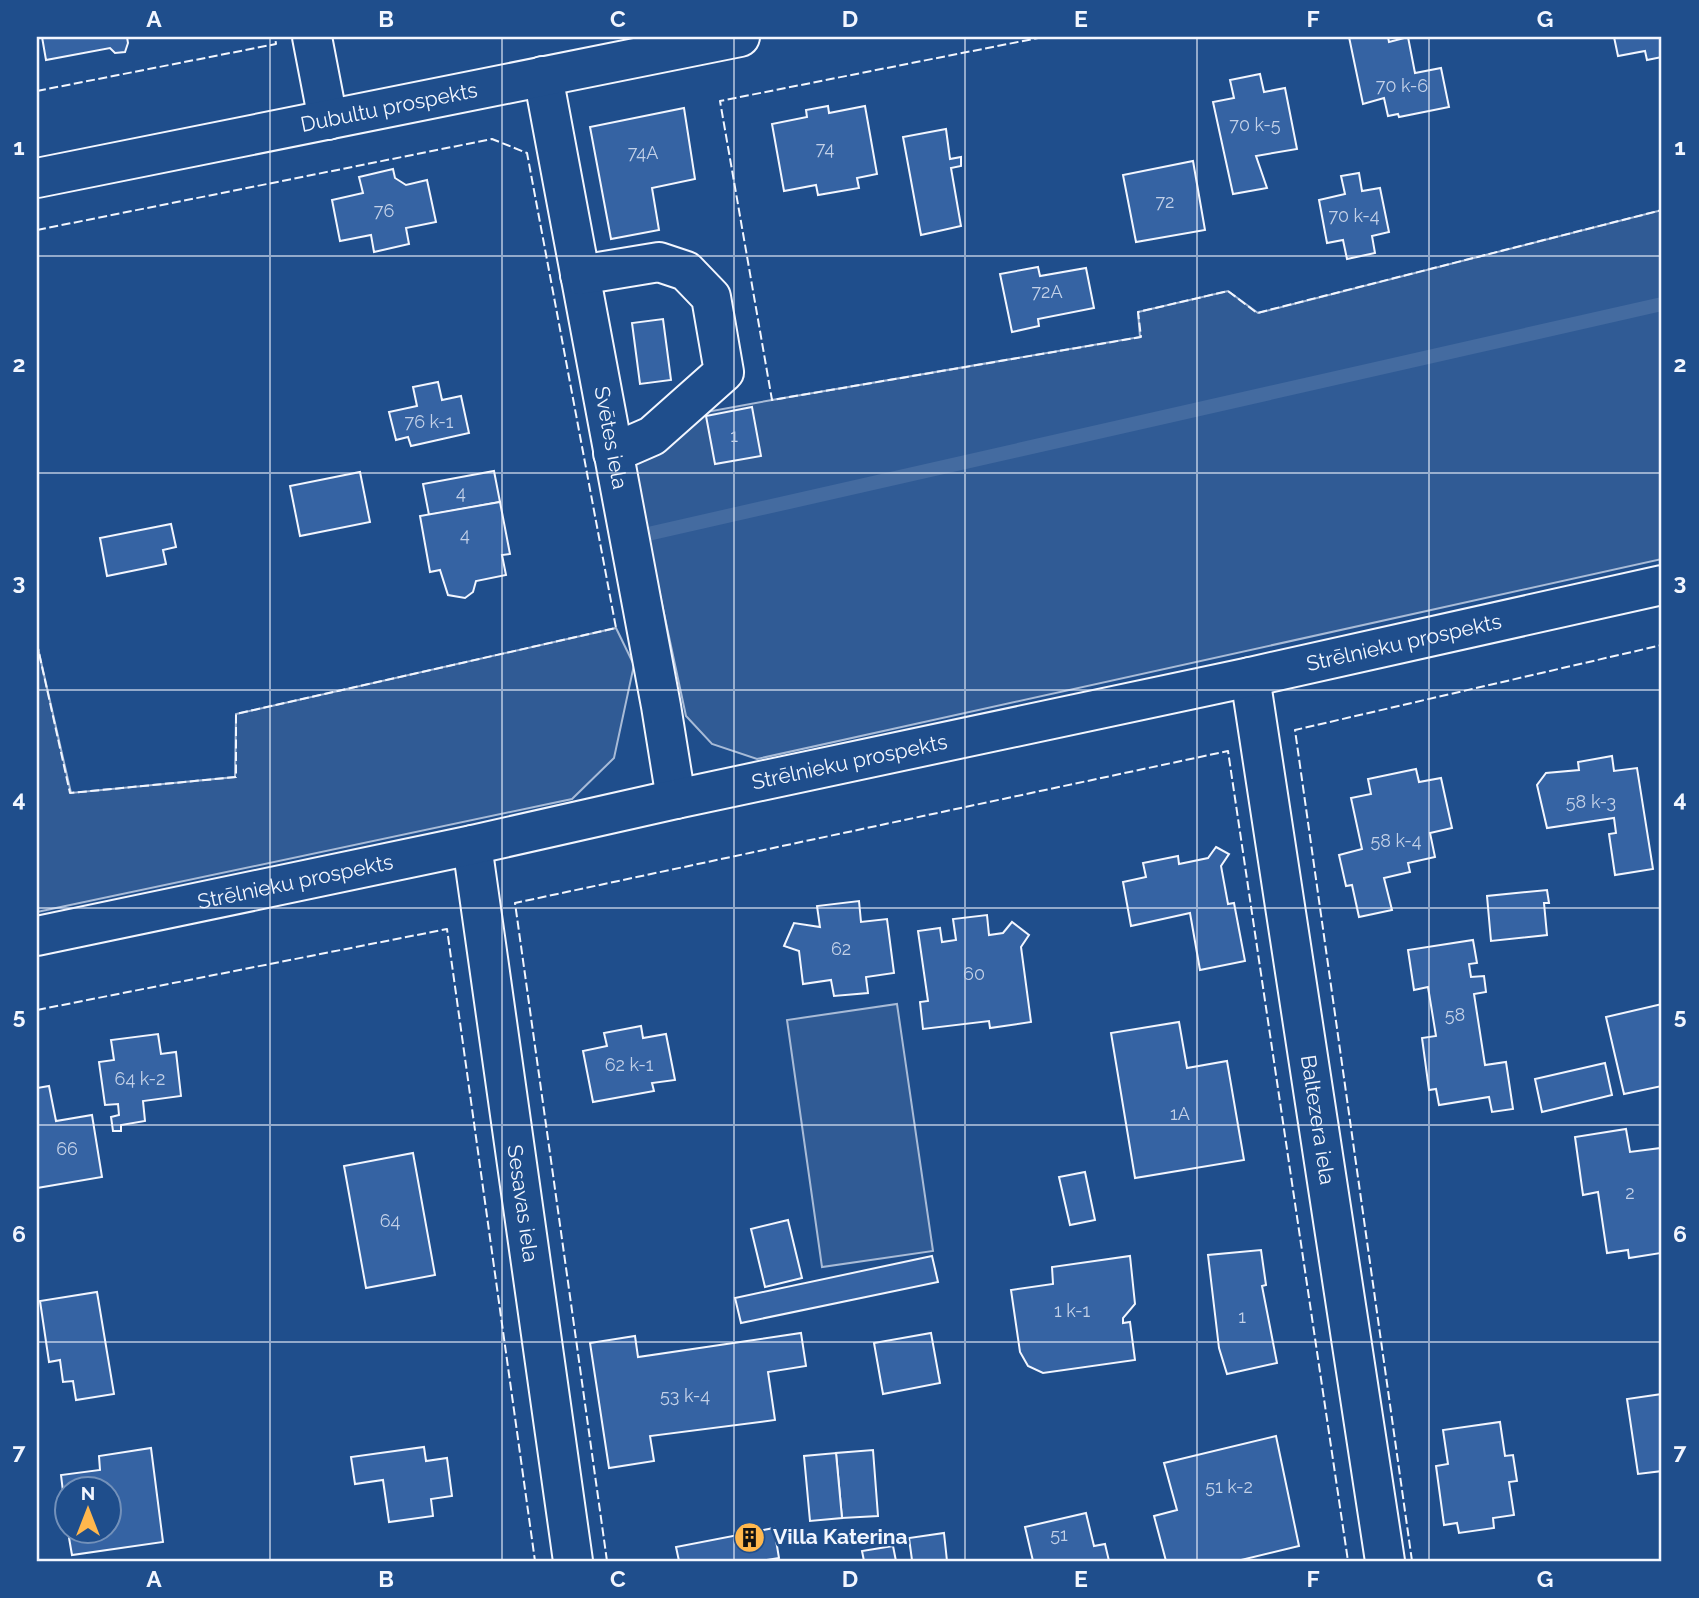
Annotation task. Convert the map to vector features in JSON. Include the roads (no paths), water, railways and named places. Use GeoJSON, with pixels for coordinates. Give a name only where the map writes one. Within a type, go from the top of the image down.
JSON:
{"type":"FeatureCollection","features":[{"type":"Feature","properties":{"kind":"street"},"geometry":{"type":"LineString","coordinates":[[312,37],[328,120]]}},
{"type":"Feature","properties":{"kind":"street","name":"Dubultu prospekts"},"geometry":{"type":"LineString","coordinates":[[37,178],[740,37]]}},
{"type":"Feature","properties":{"kind":"street","name":"Svētes iela"},"geometry":{"type":"LineString","coordinates":[[543,76],[676,799]]}},
{"type":"Feature","properties":{"kind":"street"},"geometry":{"type":"LineString","coordinates":[[580,275],[659,262],[686,271],[711,297],[724,372],[652,436],[613,453]]}},
{"type":"Feature","properties":{"kind":"street","name":"Strēlnieku prospekts"},"geometry":{"type":"LineString","coordinates":[[37,936],[1250,677],[1662,585]]}},
{"type":"Feature","properties":{"kind":"street","name":"Baltezera iela"},"geometry":{"type":"LineString","coordinates":[[1250,677],[1385,1561]]}},
{"type":"Feature","properties":{"kind":"street","name":"Sesavas iela"},"geometry":{"type":"LineString","coordinates":[[472,845],[573,1561]]}},
{"type":"Feature","properties":{"kind":"waterway"},"geometry":{"type":"LineString","coordinates":[[648,534],[1662,304]]}},
{"type":"Feature","properties":{"kind":"place","name":"Villa Katerina"},"geometry":{"type":"Point","coordinates":[750,1537]}}]}
